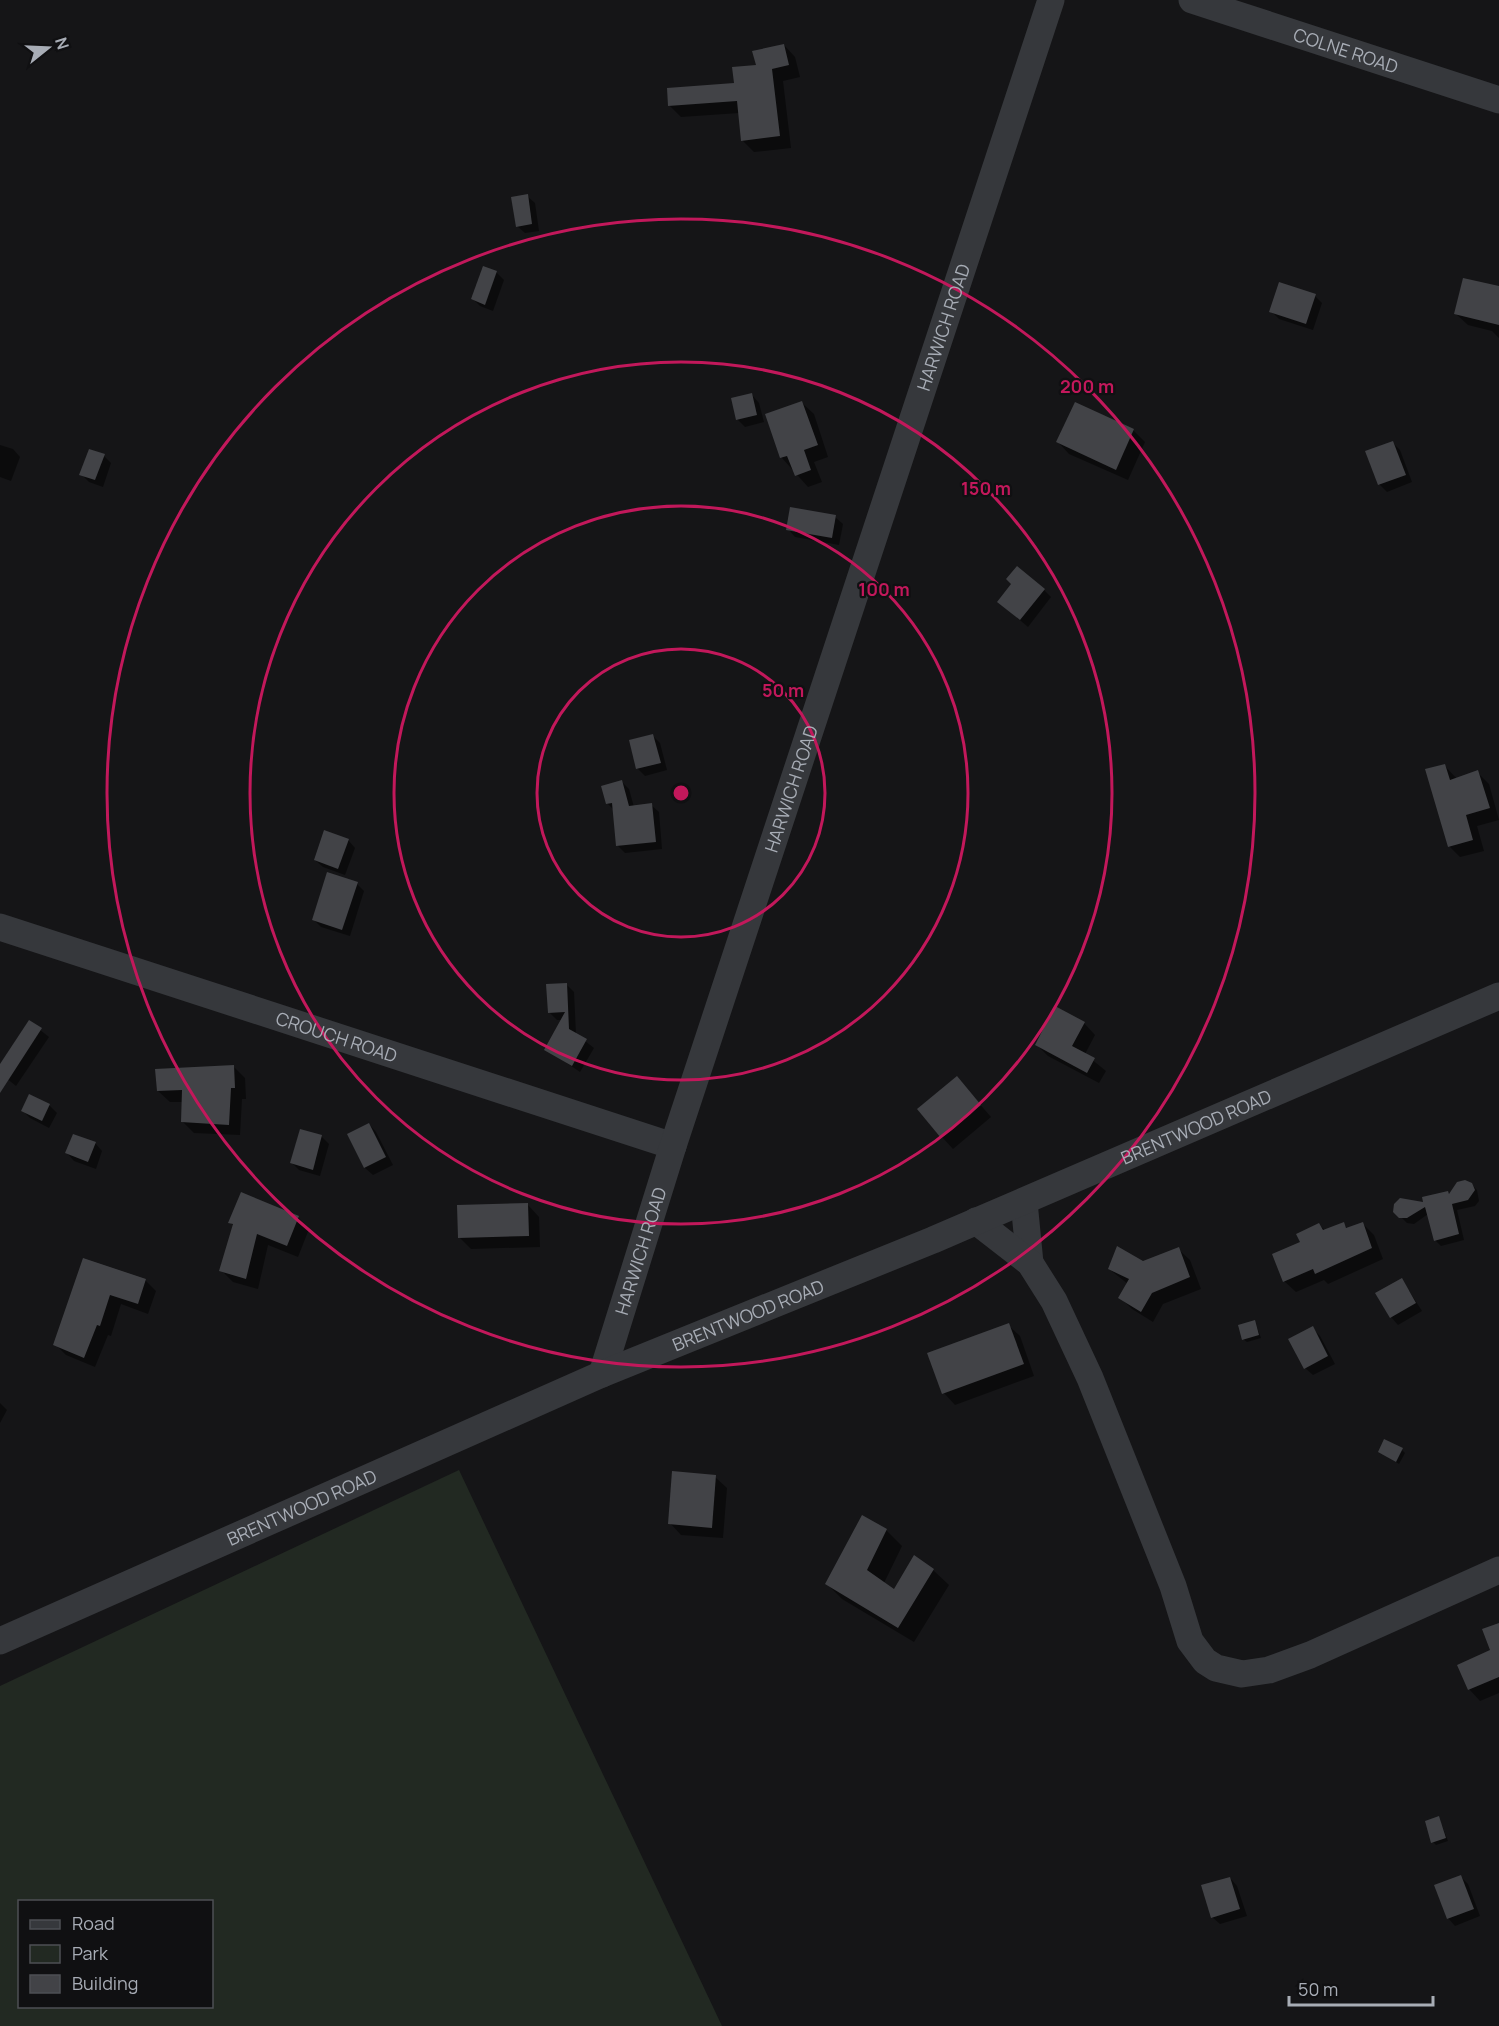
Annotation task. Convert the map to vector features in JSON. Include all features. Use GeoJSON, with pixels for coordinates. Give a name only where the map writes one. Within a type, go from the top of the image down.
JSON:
{"type":"FeatureCollection","features":[{"type":"Feature","properties":{"kind":"street","name":"HARWICH ROAD"},"geometry":{"type":"LineString","coordinates":[[602,1374],[673,1146],[1050,0]]}},
{"type":"Feature","properties":{"kind":"street","name":"COLNE ROAD"},"geometry":{"type":"LineString","coordinates":[[1192,0],[1499,100]]}},
{"type":"Feature","properties":{"kind":"street","name":"CROUCH ROAD"},"geometry":{"type":"LineString","coordinates":[[0,927],[673,1146]]}},
{"type":"Feature","properties":{"kind":"street","name":"BRENTWOOD ROAD"},"geometry":{"type":"LineString","coordinates":[[0,1641],[602,1374],[1024,1202],[1499,996]]}},
{"type":"Feature","properties":{"kind":"street"},"geometry":{"type":"LineString","coordinates":[[1024,1202],[1030,1263]]}},
{"type":"Feature","properties":{"kind":"street"},"geometry":{"type":"LineString","coordinates":[[976,1221],[1030,1263],[1054,1301],[1090,1378],[1173,1586],[1190,1641],[1205,1661],[1216,1668],[1242,1674],[1269,1670],[1310,1655],[1499,1570]]}},
{"type":"Feature","properties":{"kind":"green space"},"geometry":{"type":"Polygon","coordinates":[[[459,1470],[722,2026],[0,2026],[0,1686],[459,1470]]]}},
{"type":"Feature","properties":{"kind":"building"},"geometry":{"type":"Polygon","coordinates":[[[784,44],[789,65],[772,69],[780,136],[741,141],[737,101],[668,106],[667,88],[734,83],[732,67],[756,65],[752,51],[784,44]]]}},
{"type":"Feature","properties":{"kind":"building"},"geometry":{"type":"Polygon","coordinates":[[[528,194],[532,224],[516,227],[511,197],[528,194]]]}},
{"type":"Feature","properties":{"kind":"building"},"geometry":{"type":"Polygon","coordinates":[[[483,266],[497,271],[485,305],[471,299],[483,266]]]}},
{"type":"Feature","properties":{"kind":"building"},"geometry":{"type":"Polygon","coordinates":[[[1463,278],[1499,286],[1499,325],[1454,314],[1463,278]]]}},
{"type":"Feature","properties":{"kind":"building"},"geometry":{"type":"Polygon","coordinates":[[[1279,282],[1316,294],[1306,324],[1269,312],[1279,282]]]}},
{"type":"Feature","properties":{"kind":"building"},"geometry":{"type":"Polygon","coordinates":[[[752,393],[757,415],[736,420],[731,398],[752,393]]]}},
{"type":"Feature","properties":{"kind":"building"},"geometry":{"type":"Polygon","coordinates":[[[802,401],[818,445],[804,450],[811,470],[795,476],[787,456],[780,458],[765,414],[802,401]]]}},
{"type":"Feature","properties":{"kind":"building"},"geometry":{"type":"Polygon","coordinates":[[[1075,402],[1134,429],[1116,470],[1056,442],[1075,402]]]}},
{"type":"Feature","properties":{"kind":"building"},"geometry":{"type":"Polygon","coordinates":[[[1393,441],[1406,475],[1378,485],[1365,451],[1393,441]]]}},
{"type":"Feature","properties":{"kind":"building"},"geometry":{"type":"Polygon","coordinates":[[[89,449],[105,454],[95,480],[79,475],[89,449]]]}},
{"type":"Feature","properties":{"kind":"building"},"geometry":{"type":"Polygon","coordinates":[[[790,507],[836,515],[832,538],[786,530],[790,507]]]}},
{"type":"Feature","properties":{"kind":"building"},"geometry":{"type":"Polygon","coordinates":[[[1017,566],[1045,589],[1020,620],[997,602],[1011,584],[1006,579],[1017,566]]]}},
{"type":"Feature","properties":{"kind":"building"},"geometry":{"type":"Polygon","coordinates":[[[653,734],[661,763],[636,769],[629,740],[653,734]]]}},
{"type":"Feature","properties":{"kind":"building"},"geometry":{"type":"Polygon","coordinates":[[[1445,764],[1450,780],[1478,770],[1490,808],[1466,815],[1473,840],[1448,847],[1425,769],[1445,764]]]}},
{"type":"Feature","properties":{"kind":"building"},"geometry":{"type":"Polygon","coordinates":[[[622,780],[629,806],[652,803],[656,842],[616,846],[612,803],[606,804],[601,786],[622,780]]]}},
{"type":"Feature","properties":{"kind":"building"},"geometry":{"type":"Polygon","coordinates":[[[324,830],[349,839],[338,869],[314,860],[324,830]]]}},
{"type":"Feature","properties":{"kind":"building"},"geometry":{"type":"Polygon","coordinates":[[[327,872],[358,882],[342,930],[312,920],[327,872]]]}},
{"type":"Feature","properties":{"kind":"building"},"geometry":{"type":"Polygon","coordinates":[[[567,983],[569,1029],[587,1039],[572,1066],[544,1050],[565,1012],[548,1013],[546,984],[567,983]]]}},
{"type":"Feature","properties":{"kind":"building"},"geometry":{"type":"Polygon","coordinates":[[[1055,1006],[1085,1022],[1072,1046],[1095,1058],[1087,1073],[1035,1045],[1055,1006]]]}},
{"type":"Feature","properties":{"kind":"building"},"geometry":{"type":"Polygon","coordinates":[[[29,1020],[42,1028],[0,1093],[0,1064],[29,1020]]]}},
{"type":"Feature","properties":{"kind":"building"},"geometry":{"type":"Polygon","coordinates":[[[234,1065],[235,1088],[231,1088],[229,1125],[181,1122],[182,1090],[157,1091],[155,1069],[234,1065]]]}},
{"type":"Feature","properties":{"kind":"building"},"geometry":{"type":"Polygon","coordinates":[[[957,1076],[981,1105],[941,1138],[917,1109],[957,1076]]]}},
{"type":"Feature","properties":{"kind":"building"},"geometry":{"type":"Polygon","coordinates":[[[29,1094],[50,1104],[42,1121],[21,1111],[29,1094]]]}},
{"type":"Feature","properties":{"kind":"building"},"geometry":{"type":"Polygon","coordinates":[[[369,1123],[386,1157],[364,1168],[347,1134],[369,1123]]]}},
{"type":"Feature","properties":{"kind":"building"},"geometry":{"type":"Polygon","coordinates":[[[300,1129],[322,1135],[313,1170],[290,1163],[300,1129]]]}},
{"type":"Feature","properties":{"kind":"building"},"geometry":{"type":"Polygon","coordinates":[[[73,1134],[96,1142],[88,1162],[65,1153],[73,1134]]]}},
{"type":"Feature","properties":{"kind":"building"},"geometry":{"type":"Polygon","coordinates":[[[1465,1180],[1472,1183],[1475,1190],[1468,1200],[1452,1204],[1459,1234],[1434,1241],[1425,1207],[1407,1218],[1399,1218],[1393,1212],[1394,1204],[1400,1198],[1423,1202],[1422,1197],[1448,1191],[1449,1194],[1457,1182],[1465,1180]]]}},
{"type":"Feature","properties":{"kind":"building"},"geometry":{"type":"Polygon","coordinates":[[[241,1192],[299,1216],[287,1246],[257,1234],[246,1279],[219,1271],[233,1224],[228,1223],[241,1192]]]}},
{"type":"Feature","properties":{"kind":"building"},"geometry":{"type":"Polygon","coordinates":[[[528,1203],[529,1236],[458,1238],[457,1205],[528,1203]]]}},
{"type":"Feature","properties":{"kind":"building"},"geometry":{"type":"Polygon","coordinates":[[[1344,1222],[1346,1228],[1363,1222],[1372,1248],[1315,1274],[1313,1269],[1283,1282],[1272,1254],[1300,1242],[1296,1234],[1319,1223],[1323,1230],[1344,1222]]]}},
{"type":"Feature","properties":{"kind":"building"},"geometry":{"type":"Polygon","coordinates":[[[1117,1246],[1143,1261],[1179,1247],[1190,1277],[1152,1293],[1141,1312],[1118,1298],[1129,1279],[1108,1269],[1117,1246]]]}},
{"type":"Feature","properties":{"kind":"building"},"geometry":{"type":"Polygon","coordinates":[[[83,1258],[146,1279],[138,1304],[110,1295],[100,1326],[97,1325],[84,1358],[53,1345],[83,1258]]]}},
{"type":"Feature","properties":{"kind":"building"},"geometry":{"type":"Polygon","coordinates":[[[1402,1278],[1416,1303],[1390,1318],[1375,1293],[1402,1278]]]}},
{"type":"Feature","properties":{"kind":"building"},"geometry":{"type":"Polygon","coordinates":[[[1255,1320],[1259,1335],[1242,1340],[1238,1325],[1255,1320]]]}},
{"type":"Feature","properties":{"kind":"building"},"geometry":{"type":"Polygon","coordinates":[[[1009,1323],[1024,1364],[942,1394],[927,1353],[1009,1323]]]}},
{"type":"Feature","properties":{"kind":"building"},"geometry":{"type":"Polygon","coordinates":[[[1313,1326],[1328,1356],[1304,1369],[1288,1339],[1313,1326]]]}},
{"type":"Feature","properties":{"kind":"building"},"geometry":{"type":"Polygon","coordinates":[[[1384,1439],[1403,1448],[1396,1462],[1378,1452],[1384,1439]]]}},
{"type":"Feature","properties":{"kind":"building"},"geometry":{"type":"Polygon","coordinates":[[[672,1471],[716,1475],[712,1528],[668,1524],[672,1471]]]}},
{"type":"Feature","properties":{"kind":"building"},"geometry":{"type":"Polygon","coordinates":[[[862,1515],[887,1529],[867,1570],[894,1589],[914,1555],[934,1569],[898,1628],[825,1584],[862,1515]]]}},
{"type":"Feature","properties":{"kind":"building"},"geometry":{"type":"Polygon","coordinates":[[[1499,1623],[1499,1677],[1468,1690],[1457,1665],[1490,1650],[1482,1629],[1499,1623]]]}},
{"type":"Feature","properties":{"kind":"building"},"geometry":{"type":"Polygon","coordinates":[[[1439,1816],[1446,1838],[1431,1843],[1425,1821],[1439,1816]]]}},
{"type":"Feature","properties":{"kind":"building"},"geometry":{"type":"Polygon","coordinates":[[[1461,1875],[1474,1909],[1447,1919],[1434,1885],[1461,1875]]]}},
{"type":"Feature","properties":{"kind":"building"},"geometry":{"type":"Polygon","coordinates":[[[1230,1877],[1240,1909],[1211,1918],[1201,1885],[1230,1877]]]}}]}
